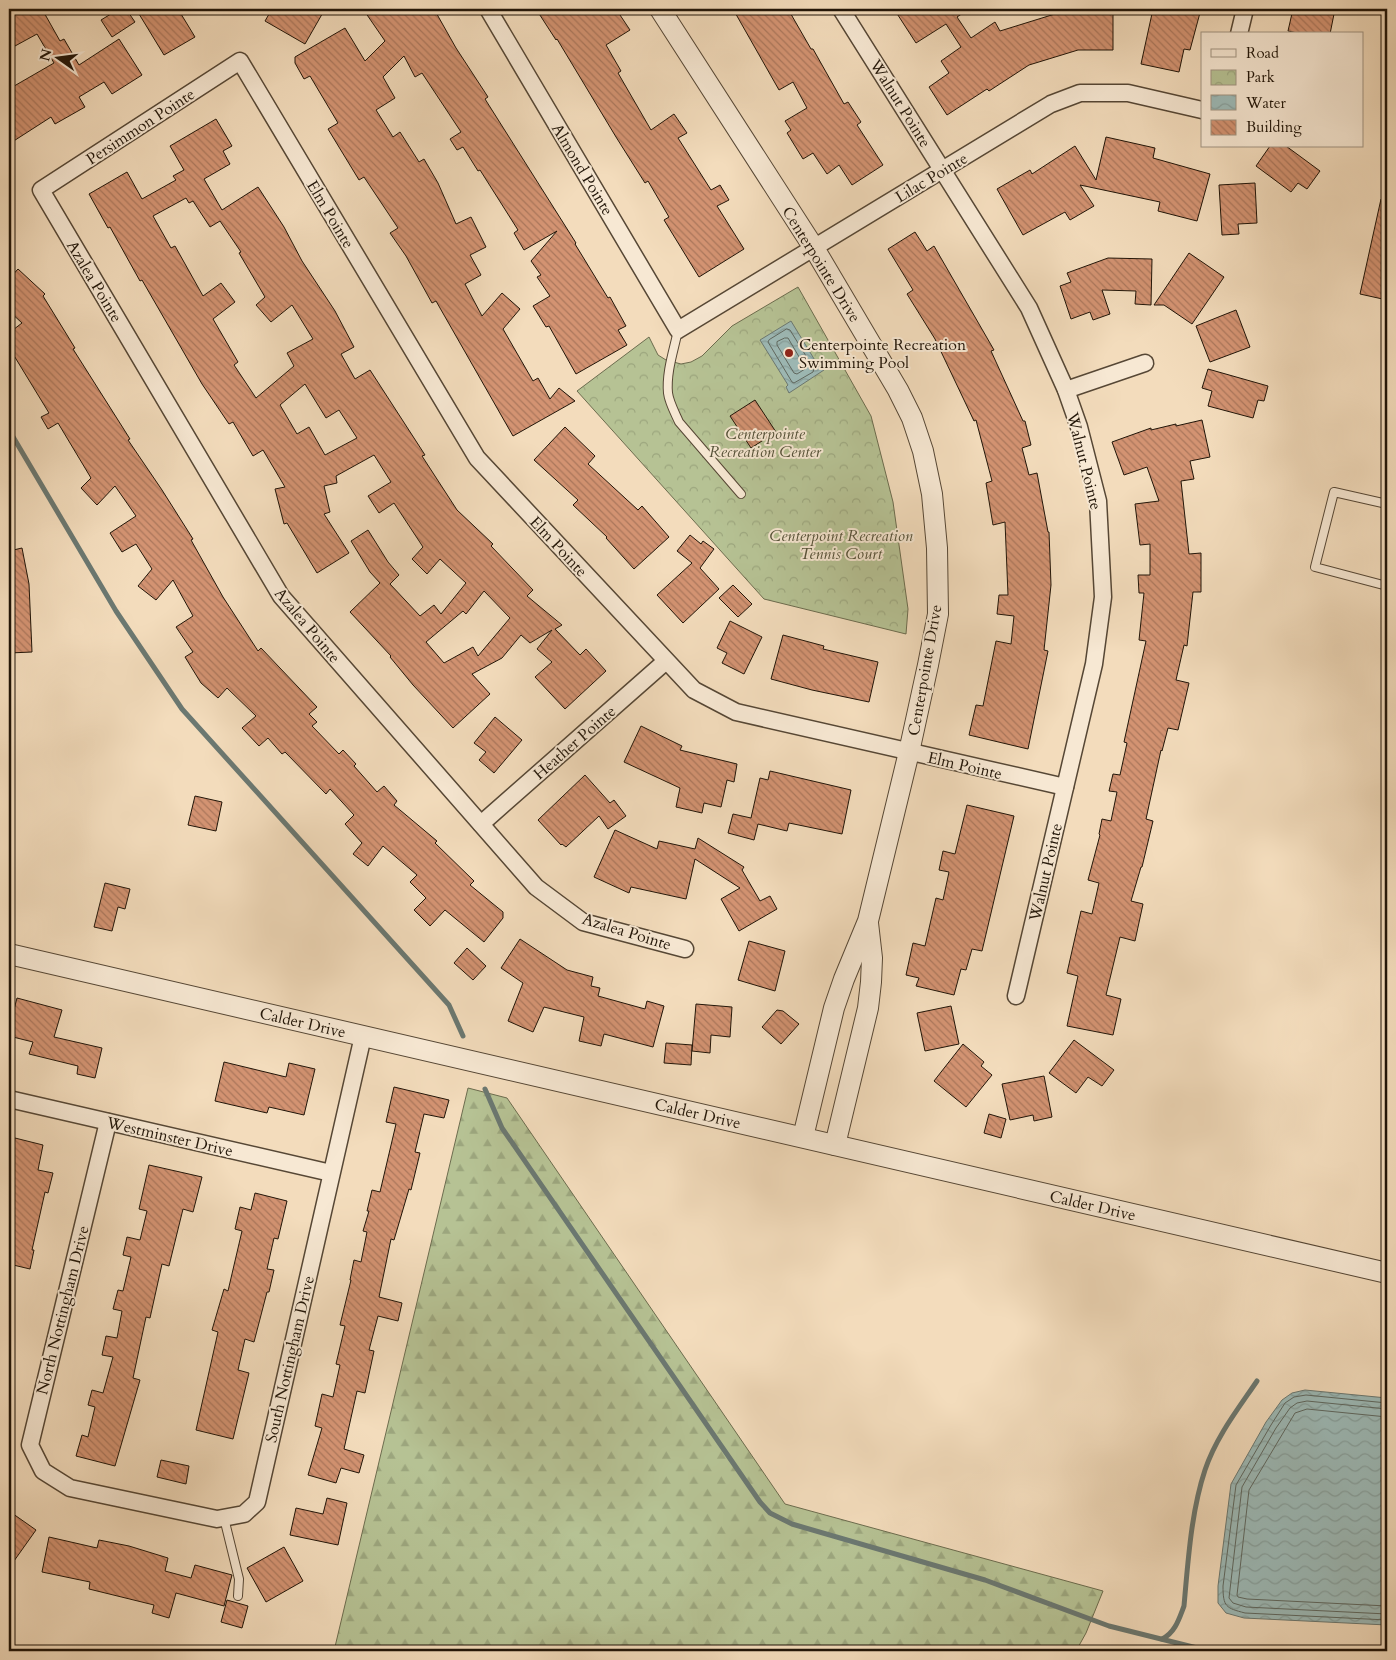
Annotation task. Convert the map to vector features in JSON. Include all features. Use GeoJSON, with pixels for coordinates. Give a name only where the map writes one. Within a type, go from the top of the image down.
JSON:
{"type":"FeatureCollection","features":[{"type":"Feature","properties":{"kind":"street","name":"Almond Pointe"},"geometry":{"type":"LineString","coordinates":[[488,9],[678,330]]}},
{"type":"Feature","properties":{"kind":"street","name":"Centerpointe Drive"},"geometry":{"type":"LineString","coordinates":[[660,9],[814,248],[898,390],[912,418],[923,452],[932,494],[937,548],[938,614],[909,752],[868,921],[834,1008],[803,1137]]}},
{"type":"Feature","properties":{"kind":"street","name":"Walnut Pointe"},"geometry":{"type":"LineString","coordinates":[[841,9],[1029,308],[1066,390],[1079,427],[1098,501],[1103,597],[1094,664],[1016,996]]}},
{"type":"Feature","properties":{"kind":"street"},"geometry":{"type":"LineString","coordinates":[[1239,32],[1245,9]]}},
{"type":"Feature","properties":{"kind":"street","name":"Persimmon Pointe"},"geometry":{"type":"LineString","coordinates":[[41,190],[240,62]]}},
{"type":"Feature","properties":{"kind":"street","name":"Elm Pointe"},"geometry":{"type":"LineString","coordinates":[[240,62],[476,458],[694,690],[736,712],[1065,788]]}},
{"type":"Feature","properties":{"kind":"street","name":"Lilac Pointe"},"geometry":{"type":"LineString","coordinates":[[678,330],[1051,104],[1080,93],[1128,93],[1201,110]]}},
{"type":"Feature","properties":{"kind":"street","name":"Azalea Pointe"},"geometry":{"type":"LineString","coordinates":[[41,190],[281,596],[536,887],[583,922],[685,949]]}},
{"type":"Feature","properties":{"kind":"street"},"geometry":{"type":"LineString","coordinates":[[1066,390],[1145,363]]}},
{"type":"Feature","properties":{"kind":"street","name":"Heather Pointe"},"geometry":{"type":"LineString","coordinates":[[481,824],[666,661]]}},
{"type":"Feature","properties":{"kind":"street","name":"Centerpointe Drive"},"geometry":{"type":"LineString","coordinates":[[835,1145],[868,1008],[872,966],[868,921]]}},
{"type":"Feature","properties":{"kind":"street","name":"Calder Drive"},"geometry":{"type":"LineString","coordinates":[[9,954],[1387,1273]]}},
{"type":"Feature","properties":{"kind":"street","name":"South Nottingham Drive"},"geometry":{"type":"LineString","coordinates":[[221,1518],[244,1514],[256,1502],[363,1036]]}},
{"type":"Feature","properties":{"kind":"street","name":"Westminster Drive"},"geometry":{"type":"LineString","coordinates":[[9,1099],[331,1174]]}},
{"type":"Feature","properties":{"kind":"street","name":"North Nottingham Drive"},"geometry":{"type":"LineString","coordinates":[[108,1122],[30,1445],[43,1471],[70,1488],[221,1518]]}},
{"type":"Feature","properties":{"kind":"lane"},"geometry":{"type":"LineString","coordinates":[[678,330],[670,371],[668,394],[673,409],[679,422],[741,494]]}},
{"type":"Feature","properties":{"kind":"lane"},"geometry":{"type":"LineString","coordinates":[[1387,504],[1334,492],[1315,567],[1387,586]]}},
{"type":"Feature","properties":{"kind":"lane"},"geometry":{"type":"LineString","coordinates":[[221,1518],[239,1579],[238,1596]]}},
{"type":"Feature","properties":{"kind":"green space","name":"Centerpointe Recreation Center"},"geometry":{"type":"Polygon","coordinates":[[[798,287],[871,416],[893,502],[908,609],[906,634],[764,599],[577,391],[649,337],[658,355],[666,360],[681,364],[691,362],[702,356],[732,326],[798,287]]]}},
{"type":"Feature","properties":{"kind":"green space"},"geometry":{"type":"Polygon","coordinates":[[[468,1088],[507,1098],[785,1504],[1103,1591],[1086,1633],[1076,1651],[334,1651],[468,1088]]]}},
{"type":"Feature","properties":{"kind":"water","name":"Centerpointe Recreation Swimming Pool"},"geometry":{"type":"Polygon","coordinates":[[[791,321],[819,367],[822,365],[824,370],[789,393],[786,387],[788,385],[760,340],[791,321]]]}},
{"type":"Feature","properties":{"kind":"water"},"geometry":{"type":"Polygon","coordinates":[[[1305,1390],[1387,1398],[1387,1625],[1244,1618],[1226,1613],[1218,1603],[1218,1586],[1231,1484],[1266,1422],[1282,1400],[1292,1393],[1305,1390]]]}},
{"type":"Feature","properties":{"kind":"building"},"geometry":{"type":"Polygon","coordinates":[[[9,9],[42,9],[60,41],[64,39],[79,65],[119,39],[142,75],[112,94],[104,82],[79,97],[85,107],[55,124],[51,117],[9,144],[9,89],[54,63],[37,34],[15,46],[9,34],[9,9]]]}},
{"type":"Feature","properties":{"kind":"building"},"geometry":{"type":"Polygon","coordinates":[[[119,9],[126,9],[135,22],[112,37],[101,20],[119,9]]]}},
{"type":"Feature","properties":{"kind":"building"},"geometry":{"type":"Polygon","coordinates":[[[136,9],[178,9],[195,37],[164,55],[136,9]]]}},
{"type":"Feature","properties":{"kind":"building"},"geometry":{"type":"Polygon","coordinates":[[[272,9],[325,9],[305,44],[265,21],[272,9]]]}},
{"type":"Feature","properties":{"kind":"building"},"geometry":{"type":"Polygon","coordinates":[[[363,9],[434,9],[456,48],[488,97],[485,99],[576,243],[608,298],[610,297],[626,326],[618,330],[627,345],[576,374],[549,326],[546,327],[533,306],[550,296],[537,277],[541,275],[531,261],[557,231],[524,250],[514,233],[518,230],[480,170],[478,171],[463,147],[457,150],[450,139],[461,132],[422,73],[415,77],[404,56],[383,77],[395,98],[376,110],[393,137],[400,132],[419,162],[424,159],[438,183],[456,224],[471,217],[486,247],[470,255],[481,275],[465,284],[482,316],[502,293],[520,309],[503,329],[533,381],[538,378],[550,399],[559,388],[575,401],[513,436],[436,301],[432,303],[406,256],[390,233],[398,228],[364,177],[359,180],[328,129],[338,123],[310,76],[304,79],[295,63],[295,57],[345,28],[365,61],[385,41],[363,9]]]}},
{"type":"Feature","properties":{"kind":"building"},"geometry":{"type":"Polygon","coordinates":[[[536,9],[616,9],[630,30],[606,45],[621,71],[618,73],[651,130],[674,114],[687,133],[678,138],[711,190],[720,185],[729,200],[717,206],[744,249],[699,277],[664,220],[669,217],[648,181],[645,183],[557,39],[536,9]]]}},
{"type":"Feature","properties":{"kind":"building"},"geometry":{"type":"Polygon","coordinates":[[[733,9],[788,9],[844,104],[848,102],[861,122],[857,125],[883,165],[852,185],[839,165],[827,174],[813,153],[803,159],[787,133],[791,130],[785,121],[807,108],[793,82],[779,90],[733,9]]]}},
{"type":"Feature","properties":{"kind":"building"},"geometry":{"type":"Polygon","coordinates":[[[894,9],[969,9],[957,17],[971,38],[995,22],[1000,31],[1071,9],[1113,9],[1113,50],[1078,50],[1029,65],[947,115],[929,87],[949,73],[941,61],[961,47],[946,24],[916,43],[894,9]]]}},
{"type":"Feature","properties":{"kind":"building"},"geometry":{"type":"Polygon","coordinates":[[[1153,9],[1201,9],[1190,50],[1184,49],[1179,72],[1141,64],[1153,9]]]}},
{"type":"Feature","properties":{"kind":"building"},"geometry":{"type":"Polygon","coordinates":[[[1293,9],[1335,9],[1330,32],[1288,31],[1293,9]]]}},
{"type":"Feature","properties":{"kind":"building"},"geometry":{"type":"Polygon","coordinates":[[[216,119],[232,146],[223,151],[230,164],[204,179],[222,210],[258,187],[284,227],[302,261],[335,311],[354,347],[341,354],[355,379],[370,370],[425,455],[422,456],[457,510],[493,544],[491,546],[533,590],[527,596],[562,625],[555,629],[580,655],[586,649],[606,671],[565,709],[535,677],[552,662],[537,649],[552,630],[530,643],[521,635],[502,658],[472,674],[490,694],[453,728],[350,612],[380,583],[370,572],[351,541],[368,530],[388,562],[399,575],[390,584],[420,616],[434,605],[441,614],[466,583],[440,559],[427,574],[412,559],[423,547],[394,503],[379,513],[368,496],[391,482],[374,455],[336,476],[337,483],[324,486],[330,512],[324,514],[349,553],[317,573],[287,523],[284,524],[275,489],[285,487],[263,450],[253,456],[233,422],[229,424],[202,384],[142,280],[140,281],[89,194],[127,172],[142,199],[176,180],[173,176],[184,170],[170,146],[216,119]],[[186,198],[153,216],[171,248],[175,246],[203,296],[221,283],[235,302],[213,319],[238,362],[234,365],[256,398],[294,366],[287,353],[313,339],[292,305],[271,322],[256,305],[265,297],[239,253],[241,252],[220,221],[210,227],[193,201],[189,203],[186,198]],[[305,384],[280,405],[297,434],[309,427],[325,455],[357,438],[339,410],[326,418],[305,384]],[[484,591],[466,614],[463,611],[426,642],[444,663],[473,647],[478,656],[510,618],[484,591]]]}},
{"type":"Feature","properties":{"kind":"building"},"geometry":{"type":"Polygon","coordinates":[[[1106,137],[1155,148],[1153,158],[1210,174],[1197,221],[1158,211],[1160,202],[1080,185],[1094,206],[1070,220],[1065,212],[1023,235],[997,189],[1030,170],[1032,174],[1075,146],[1096,180],[1106,137]]]}},
{"type":"Feature","properties":{"kind":"building"},"geometry":{"type":"Polygon","coordinates":[[[1269,148],[1289,148],[1320,171],[1307,189],[1298,183],[1291,192],[1256,166],[1269,148]]]}},
{"type":"Feature","properties":{"kind":"building"},"geometry":{"type":"Polygon","coordinates":[[[1255,183],[1257,223],[1238,224],[1239,234],[1222,235],[1219,185],[1255,183]]]}},
{"type":"Feature","properties":{"kind":"building"},"geometry":{"type":"Polygon","coordinates":[[[1381,199],[1387,200],[1387,300],[1360,294],[1381,199]]]}},
{"type":"Feature","properties":{"kind":"building"},"geometry":{"type":"Polygon","coordinates":[[[915,232],[927,251],[934,246],[994,350],[991,351],[1023,421],[1025,421],[1031,445],[1022,448],[1029,475],[1037,473],[1049,532],[1051,585],[1044,650],[1048,651],[1028,749],[969,735],[976,705],[983,706],[996,641],[1011,644],[1014,616],[997,614],[999,595],[1008,595],[1005,522],[993,525],[986,483],[992,481],[976,420],[974,421],[935,339],[907,294],[913,290],[888,249],[915,232]]]}},
{"type":"Feature","properties":{"kind":"building"},"geometry":{"type":"Polygon","coordinates":[[[1189,253],[1224,277],[1192,324],[1164,305],[1154,305],[1189,253]]]}},
{"type":"Feature","properties":{"kind":"building"},"geometry":{"type":"Polygon","coordinates":[[[1108,258],[1152,259],[1151,305],[1135,304],[1136,291],[1102,290],[1110,314],[1093,320],[1090,312],[1071,319],[1060,286],[1071,282],[1067,273],[1108,258]]]}},
{"type":"Feature","properties":{"kind":"building"},"geometry":{"type":"Polygon","coordinates":[[[18,269],[45,294],[43,296],[75,348],[73,349],[130,439],[128,440],[193,539],[191,540],[223,597],[258,651],[261,648],[317,707],[309,714],[317,722],[312,726],[339,754],[343,750],[356,764],[354,766],[377,792],[384,786],[397,801],[394,805],[437,841],[435,843],[474,881],[470,885],[503,912],[503,918],[484,942],[445,910],[430,926],[414,910],[426,898],[410,882],[417,875],[383,846],[368,866],[353,854],[362,843],[345,824],[354,815],[330,789],[326,794],[285,752],[282,754],[268,738],[259,746],[242,728],[256,716],[227,688],[218,698],[201,683],[185,657],[193,652],[176,627],[193,616],[173,580],[156,600],[138,586],[152,569],[136,544],[122,552],[110,533],[136,516],[115,486],[97,505],[81,488],[91,478],[58,423],[48,429],[41,417],[49,413],[13,354],[9,357],[9,333],[22,323],[9,311],[9,279],[18,269]]]}},
{"type":"Feature","properties":{"kind":"building"},"geometry":{"type":"Polygon","coordinates":[[[1236,310],[1250,347],[1210,362],[1196,326],[1236,310]]]}},
{"type":"Feature","properties":{"kind":"building"},"geometry":{"type":"Polygon","coordinates":[[[1208,369],[1268,386],[1264,401],[1258,400],[1253,418],[1208,406],[1212,391],[1202,388],[1208,369]]]}},
{"type":"Feature","properties":{"kind":"building"},"geometry":{"type":"Polygon","coordinates":[[[755,400],[776,432],[751,448],[730,416],[755,400]]]}},
{"type":"Feature","properties":{"kind":"building"},"geometry":{"type":"Polygon","coordinates":[[[1202,420],[1210,457],[1190,461],[1194,479],[1181,481],[1189,554],[1201,553],[1201,592],[1193,592],[1187,646],[1184,645],[1176,680],[1189,683],[1178,730],[1168,728],[1161,750],[1146,819],[1153,821],[1142,867],[1131,901],[1143,904],[1135,941],[1120,937],[1106,995],[1121,999],[1113,1035],[1067,1026],[1078,976],[1067,973],[1081,911],[1092,914],[1099,883],[1088,880],[1100,835],[1102,819],[1111,821],[1117,792],[1109,791],[1113,774],[1120,775],[1127,743],[1124,742],[1146,641],[1139,640],[1144,593],[1139,593],[1138,575],[1150,575],[1150,544],[1140,545],[1135,504],[1159,501],[1147,467],[1124,475],[1112,442],[1151,428],[1151,430],[1202,420]]]}},
{"type":"Feature","properties":{"kind":"building"},"geometry":{"type":"Polygon","coordinates":[[[565,427],[595,456],[588,464],[638,510],[642,506],[669,537],[634,569],[607,537],[573,505],[578,500],[534,460],[565,427]]]}},
{"type":"Feature","properties":{"kind":"building"},"geometry":{"type":"Polygon","coordinates":[[[690,535],[701,544],[703,541],[714,549],[700,568],[719,589],[683,623],[657,595],[692,563],[677,551],[690,535]]]}},
{"type":"Feature","properties":{"kind":"building"},"geometry":{"type":"Polygon","coordinates":[[[22,548],[29,584],[32,652],[9,653],[9,551],[22,548]]]}},
{"type":"Feature","properties":{"kind":"building"},"geometry":{"type":"Polygon","coordinates":[[[733,585],[752,604],[738,617],[719,598],[733,585]]]}},
{"type":"Feature","properties":{"kind":"building"},"geometry":{"type":"Polygon","coordinates":[[[730,621],[762,637],[744,674],[722,663],[727,653],[717,648],[730,621]]]}},
{"type":"Feature","properties":{"kind":"building"},"geometry":{"type":"Polygon","coordinates":[[[783,635],[824,646],[823,649],[878,662],[869,702],[771,679],[783,635]]]}},
{"type":"Feature","properties":{"kind":"building"},"geometry":{"type":"Polygon","coordinates":[[[495,717],[522,740],[494,773],[479,760],[486,752],[474,743],[495,717]]]}},
{"type":"Feature","properties":{"kind":"building"},"geometry":{"type":"Polygon","coordinates":[[[641,726],[682,746],[680,750],[737,764],[734,782],[727,780],[721,807],[704,803],[702,813],[676,807],[680,788],[624,762],[641,726]]]}},
{"type":"Feature","properties":{"kind":"building"},"geometry":{"type":"Polygon","coordinates":[[[770,771],[851,790],[842,834],[789,823],[787,831],[758,824],[754,840],[728,833],[733,814],[751,818],[760,778],[768,780],[770,771]]]}},
{"type":"Feature","properties":{"kind":"building"},"geometry":{"type":"Polygon","coordinates":[[[585,775],[610,803],[614,800],[626,816],[608,829],[599,816],[566,847],[561,845],[538,820],[585,775]]]}},
{"type":"Feature","properties":{"kind":"building"},"geometry":{"type":"Polygon","coordinates":[[[195,796],[222,802],[216,831],[188,825],[195,796]]]}},
{"type":"Feature","properties":{"kind":"building"},"geometry":{"type":"Polygon","coordinates":[[[967,805],[1014,816],[982,951],[972,949],[966,970],[961,969],[954,995],[916,986],[919,978],[906,975],[913,943],[925,946],[936,898],[943,900],[949,872],[939,870],[943,851],[955,854],[967,805]]]}},
{"type":"Feature","properties":{"kind":"building"},"geometry":{"type":"Polygon","coordinates":[[[615,830],[657,849],[659,841],[695,849],[698,838],[744,867],[742,870],[760,901],[770,896],[777,909],[739,931],[721,899],[740,888],[695,859],[686,899],[631,887],[629,893],[594,877],[615,830]]]}},
{"type":"Feature","properties":{"kind":"building"},"geometry":{"type":"Polygon","coordinates":[[[105,883],[130,889],[125,909],[118,907],[112,931],[94,927],[105,883]]]}},
{"type":"Feature","properties":{"kind":"building"},"geometry":{"type":"Polygon","coordinates":[[[520,939],[567,970],[593,977],[591,986],[600,988],[598,996],[645,1009],[647,1001],[664,1006],[653,1047],[604,1034],[601,1046],[579,1041],[584,1017],[544,1007],[533,1032],[508,1021],[523,983],[501,968],[520,939]]]}},
{"type":"Feature","properties":{"kind":"building"},"geometry":{"type":"Polygon","coordinates":[[[749,941],[785,951],[775,991],[738,980],[749,941]]]}},
{"type":"Feature","properties":{"kind":"building"},"geometry":{"type":"Polygon","coordinates":[[[467,948],[486,966],[473,980],[454,963],[467,948]]]}},
{"type":"Feature","properties":{"kind":"building"},"geometry":{"type":"Polygon","coordinates":[[[17,998],[62,1010],[54,1037],[102,1048],[95,1078],[77,1074],[78,1066],[29,1054],[33,1042],[9,1036],[17,998]]]}},
{"type":"Feature","properties":{"kind":"building"},"geometry":{"type":"Polygon","coordinates":[[[696,1004],[732,1007],[730,1037],[711,1035],[710,1053],[692,1051],[696,1004]]]}},
{"type":"Feature","properties":{"kind":"building"},"geometry":{"type":"Polygon","coordinates":[[[951,1006],[959,1044],[925,1051],[917,1013],[951,1006]]]}},
{"type":"Feature","properties":{"kind":"building"},"geometry":{"type":"Polygon","coordinates":[[[777,1010],[783,1011],[799,1024],[781,1044],[762,1027],[777,1010]]]}},
{"type":"Feature","properties":{"kind":"building"},"geometry":{"type":"Polygon","coordinates":[[[1074,1040],[1114,1070],[1102,1086],[1088,1077],[1076,1093],[1049,1073],[1074,1040]]]}},
{"type":"Feature","properties":{"kind":"building"},"geometry":{"type":"Polygon","coordinates":[[[666,1043],[692,1045],[691,1065],[664,1063],[666,1043]]]}},
{"type":"Feature","properties":{"kind":"building"},"geometry":{"type":"Polygon","coordinates":[[[963,1044],[984,1062],[981,1066],[992,1075],[966,1107],[934,1081],[963,1044]]]}},
{"type":"Feature","properties":{"kind":"building"},"geometry":{"type":"Polygon","coordinates":[[[224,1062],[286,1077],[289,1063],[315,1069],[304,1115],[269,1107],[267,1113],[215,1101],[224,1062]]]}},
{"type":"Feature","properties":{"kind":"building"},"geometry":{"type":"Polygon","coordinates":[[[1044,1076],[1052,1117],[1034,1121],[1033,1115],[1010,1120],[1002,1084],[1044,1076]]]}},
{"type":"Feature","properties":{"kind":"building"},"geometry":{"type":"Polygon","coordinates":[[[394,1087],[449,1100],[444,1118],[424,1114],[415,1152],[420,1153],[411,1190],[409,1189],[394,1240],[391,1239],[379,1297],[402,1303],[398,1321],[378,1316],[369,1350],[374,1351],[365,1393],[357,1391],[344,1449],[364,1455],[359,1473],[341,1468],[336,1483],[308,1475],[322,1428],[315,1426],[322,1394],[333,1397],[340,1365],[336,1364],[345,1326],[340,1325],[354,1260],[361,1262],[367,1232],[363,1231],[369,1211],[367,1211],[372,1190],[380,1192],[396,1124],[386,1122],[394,1087]]]}},
{"type":"Feature","properties":{"kind":"building"},"geometry":{"type":"Polygon","coordinates":[[[989,1114],[1006,1119],[1001,1138],[984,1133],[989,1114]]]}},
{"type":"Feature","properties":{"kind":"building"},"geometry":{"type":"Polygon","coordinates":[[[15,1138],[43,1145],[38,1170],[53,1173],[48,1193],[45,1192],[32,1250],[34,1250],[30,1269],[9,1264],[9,1165],[15,1138]]]}},
{"type":"Feature","properties":{"kind":"building"},"geometry":{"type":"Polygon","coordinates":[[[149,1165],[202,1177],[193,1212],[183,1209],[169,1266],[162,1264],[150,1318],[146,1317],[133,1378],[140,1380],[115,1466],[76,1456],[82,1435],[88,1437],[95,1407],[88,1405],[92,1390],[103,1393],[113,1357],[102,1355],[106,1336],[117,1338],[122,1311],[113,1309],[118,1290],[123,1291],[131,1257],[123,1255],[127,1237],[140,1240],[147,1211],[139,1209],[149,1165]]]}},
{"type":"Feature","properties":{"kind":"building"},"geometry":{"type":"Polygon","coordinates":[[[255,1193],[287,1201],[278,1239],[274,1238],[267,1269],[274,1270],[254,1342],[245,1339],[238,1370],[249,1373],[233,1439],[196,1430],[218,1332],[212,1330],[224,1289],[228,1291],[242,1231],[235,1229],[240,1207],[251,1210],[255,1193]]]}},
{"type":"Feature","properties":{"kind":"building"},"geometry":{"type":"Polygon","coordinates":[[[161,1460],[189,1466],[186,1484],[157,1477],[161,1460]]]}},
{"type":"Feature","properties":{"kind":"building"},"geometry":{"type":"Polygon","coordinates":[[[327,1498],[347,1503],[338,1545],[290,1535],[296,1508],[323,1514],[327,1498]]]}},
{"type":"Feature","properties":{"kind":"building"},"geometry":{"type":"Polygon","coordinates":[[[9,1511],[36,1530],[9,1568],[9,1511]]]}},
{"type":"Feature","properties":{"kind":"building"},"geometry":{"type":"Polygon","coordinates":[[[49,1537],[97,1548],[99,1540],[129,1546],[168,1558],[165,1571],[191,1578],[195,1565],[232,1575],[224,1606],[176,1593],[169,1618],[152,1613],[154,1605],[89,1589],[90,1582],[42,1572],[49,1537]]]}},
{"type":"Feature","properties":{"kind":"building"},"geometry":{"type":"Polygon","coordinates":[[[284,1547],[303,1581],[266,1602],[247,1568],[284,1547]]]}},
{"type":"Feature","properties":{"kind":"building"},"geometry":{"type":"Polygon","coordinates":[[[227,1600],[248,1606],[242,1628],[221,1622],[227,1600]]]}},
{"type":"Feature","properties":{"kind":"waterway"},"geometry":{"type":"LineString","coordinates":[[9,430],[116,611],[182,709],[449,1005],[463,1036]]}},
{"type":"Feature","properties":{"kind":"waterway"},"geometry":{"type":"LineString","coordinates":[[485,1089],[502,1128],[760,1502],[770,1513],[792,1524],[985,1580],[1109,1626],[1209,1651]]}},
{"type":"Feature","properties":{"kind":"waterway"},"geometry":{"type":"LineString","coordinates":[[1162,1639],[1173,1629],[1184,1606],[1193,1520],[1205,1470],[1221,1435],[1257,1381]]}},
{"type":"Feature","properties":{"kind":"place","name":"Centerpointe Recreation Swimming Pool"},"geometry":{"type":"Point","coordinates":[789,353]}},
{"type":"Feature","properties":{"kind":"park label","name":"Centerpoint Recreation Tennis Court"},"geometry":{"type":"Point","coordinates":[841,544]}}]}
